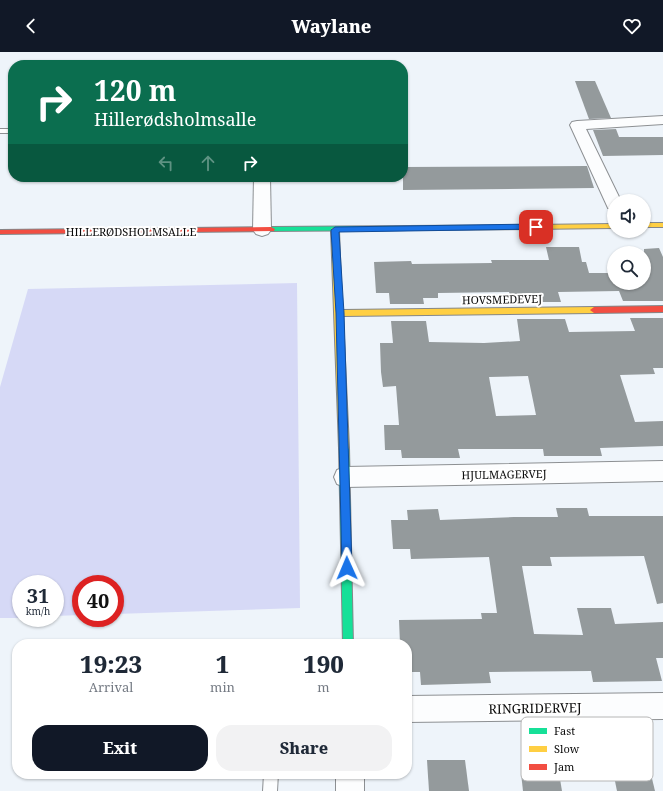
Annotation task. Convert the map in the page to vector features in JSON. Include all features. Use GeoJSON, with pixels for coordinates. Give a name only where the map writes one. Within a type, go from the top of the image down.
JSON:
{"type":"FeatureCollection","features":[{"type":"Feature","properties":{"kind":"street"},"geometry":{"type":"LineString","coordinates":[[609,194],[577,125],[663,120]]}},
{"type":"Feature","properties":{"kind":"street"},"geometry":{"type":"LineString","coordinates":[[262,182],[262,230]]}},
{"type":"Feature","properties":{"kind":"street"},"geometry":{"type":"LineString","coordinates":[[651,225],[663,225]]}},
{"type":"Feature","properties":{"kind":"street","name":"HILLERØDSHOLMSALLE"},"geometry":{"type":"LineString","coordinates":[[0,232],[335,230],[607,226]]}},
{"type":"Feature","properties":{"kind":"street"},"geometry":{"type":"LineString","coordinates":[[335,230],[340,313],[348,639]]}},
{"type":"Feature","properties":{"kind":"street","name":"HOVSMEDEVEJ"},"geometry":{"type":"LineString","coordinates":[[340,313],[663,309]]}},
{"type":"Feature","properties":{"kind":"street","name":"HJULMAGERVEJ"},"geometry":{"type":"LineString","coordinates":[[345,477],[663,471]]}},
{"type":"Feature","properties":{"kind":"street","name":"RINGRIDERVEJ"},"geometry":{"type":"LineString","coordinates":[[412,710],[663,706]]}},
{"type":"Feature","properties":{"kind":"street"},"geometry":{"type":"LineString","coordinates":[[350,779],[350,791]]}},
{"type":"Feature","properties":{"kind":"lane"},"geometry":{"type":"LineString","coordinates":[[270,791],[271,779]]}},
{"type":"Feature","properties":{"kind":"shaded area"},"geometry":{"type":"Polygon","coordinates":[[[297,283],[300,608],[124,614],[124,575],[72,575],[72,615],[64,616],[64,575],[12,575],[12,618],[0,618],[0,387],[28,289],[297,283]]]}},
{"type":"Feature","properties":{"kind":"building"},"geometry":{"type":"Polygon","coordinates":[[[575,81],[595,81],[611,118],[589,119],[575,81]]]}},
{"type":"Feature","properties":{"kind":"building"},"geometry":{"type":"Polygon","coordinates":[[[616,129],[619,137],[663,137],[663,155],[603,156],[593,130],[616,129]]]}},
{"type":"Feature","properties":{"kind":"building"},"geometry":{"type":"Polygon","coordinates":[[[587,166],[594,188],[403,190],[403,182],[408,182],[408,167],[587,166]]]}},
{"type":"Feature","properties":{"kind":"building"},"geometry":{"type":"Polygon","coordinates":[[[546,247],[579,247],[582,262],[586,262],[589,273],[607,273],[607,290],[651,290],[651,249],[659,248],[663,257],[663,301],[623,301],[619,291],[558,292],[561,302],[514,302],[509,292],[438,293],[438,298],[423,298],[424,304],[390,304],[389,293],[376,293],[374,262],[411,261],[412,264],[492,263],[491,260],[549,260],[546,247]]]}},
{"type":"Feature","properties":{"kind":"building"},"geometry":{"type":"Polygon","coordinates":[[[630,318],[663,318],[663,368],[653,368],[655,374],[620,375],[635,422],[663,421],[663,446],[600,448],[602,456],[544,456],[543,449],[458,449],[460,458],[402,458],[401,450],[385,450],[384,425],[399,425],[396,386],[383,387],[381,372],[380,343],[393,343],[391,321],[426,321],[429,342],[484,343],[520,341],[517,319],[565,319],[569,332],[635,331],[630,318]],[[528,376],[489,377],[496,416],[536,415],[528,376]]]}},
{"type":"Feature","properties":{"kind":"building"},"geometry":{"type":"Polygon","coordinates":[[[556,508],[587,508],[589,516],[663,516],[663,603],[657,604],[644,556],[550,557],[552,566],[522,566],[534,634],[583,635],[577,608],[611,608],[615,624],[663,622],[663,658],[656,658],[662,681],[593,682],[591,671],[489,672],[491,683],[421,685],[420,672],[412,672],[412,639],[400,639],[399,620],[482,619],[481,613],[497,613],[489,557],[411,559],[410,549],[393,549],[391,520],[408,520],[407,510],[438,509],[440,520],[558,517],[556,508]]]}},
{"type":"Feature","properties":{"kind":"building"},"geometry":{"type":"Polygon","coordinates":[[[427,760],[465,760],[469,791],[429,791],[427,760]]]}},
{"type":"Feature","properties":{"kind":"building"},"geometry":{"type":"Polygon","coordinates":[[[522,781],[560,781],[562,791],[523,791],[522,781]]]}},
{"type":"Feature","properties":{"kind":"building"},"geometry":{"type":"Polygon","coordinates":[[[615,781],[653,781],[655,791],[617,791],[615,781]]]}},
{"type":"Feature","properties":{"kind":"traffic: fast"},"geometry":{"type":"LineString","coordinates":[[271,229],[530,227]]}},
{"type":"Feature","properties":{"kind":"traffic: fast"},"geometry":{"type":"LineString","coordinates":[[344,448],[348,639]]}},
{"type":"Feature","properties":{"kind":"traffic: slow"},"geometry":{"type":"LineString","coordinates":[[651,225],[663,225]]}},
{"type":"Feature","properties":{"kind":"traffic: slow"},"geometry":{"type":"LineString","coordinates":[[530,227],[607,226]]}},
{"type":"Feature","properties":{"kind":"traffic: slow"},"geometry":{"type":"LineString","coordinates":[[335,230],[344,448]]}},
{"type":"Feature","properties":{"kind":"traffic: slow"},"geometry":{"type":"LineString","coordinates":[[340,313],[594,310]]}},
{"type":"Feature","properties":{"kind":"traffic: jam"},"geometry":{"type":"LineString","coordinates":[[0,232],[271,229]]}},
{"type":"Feature","properties":{"kind":"traffic: jam"},"geometry":{"type":"LineString","coordinates":[[594,310],[663,309]]}},
{"type":"Feature","properties":{"kind":"route"},"geometry":{"type":"LineString","coordinates":[[347,568],[340,313],[335,230],[536,227]]}}]}
